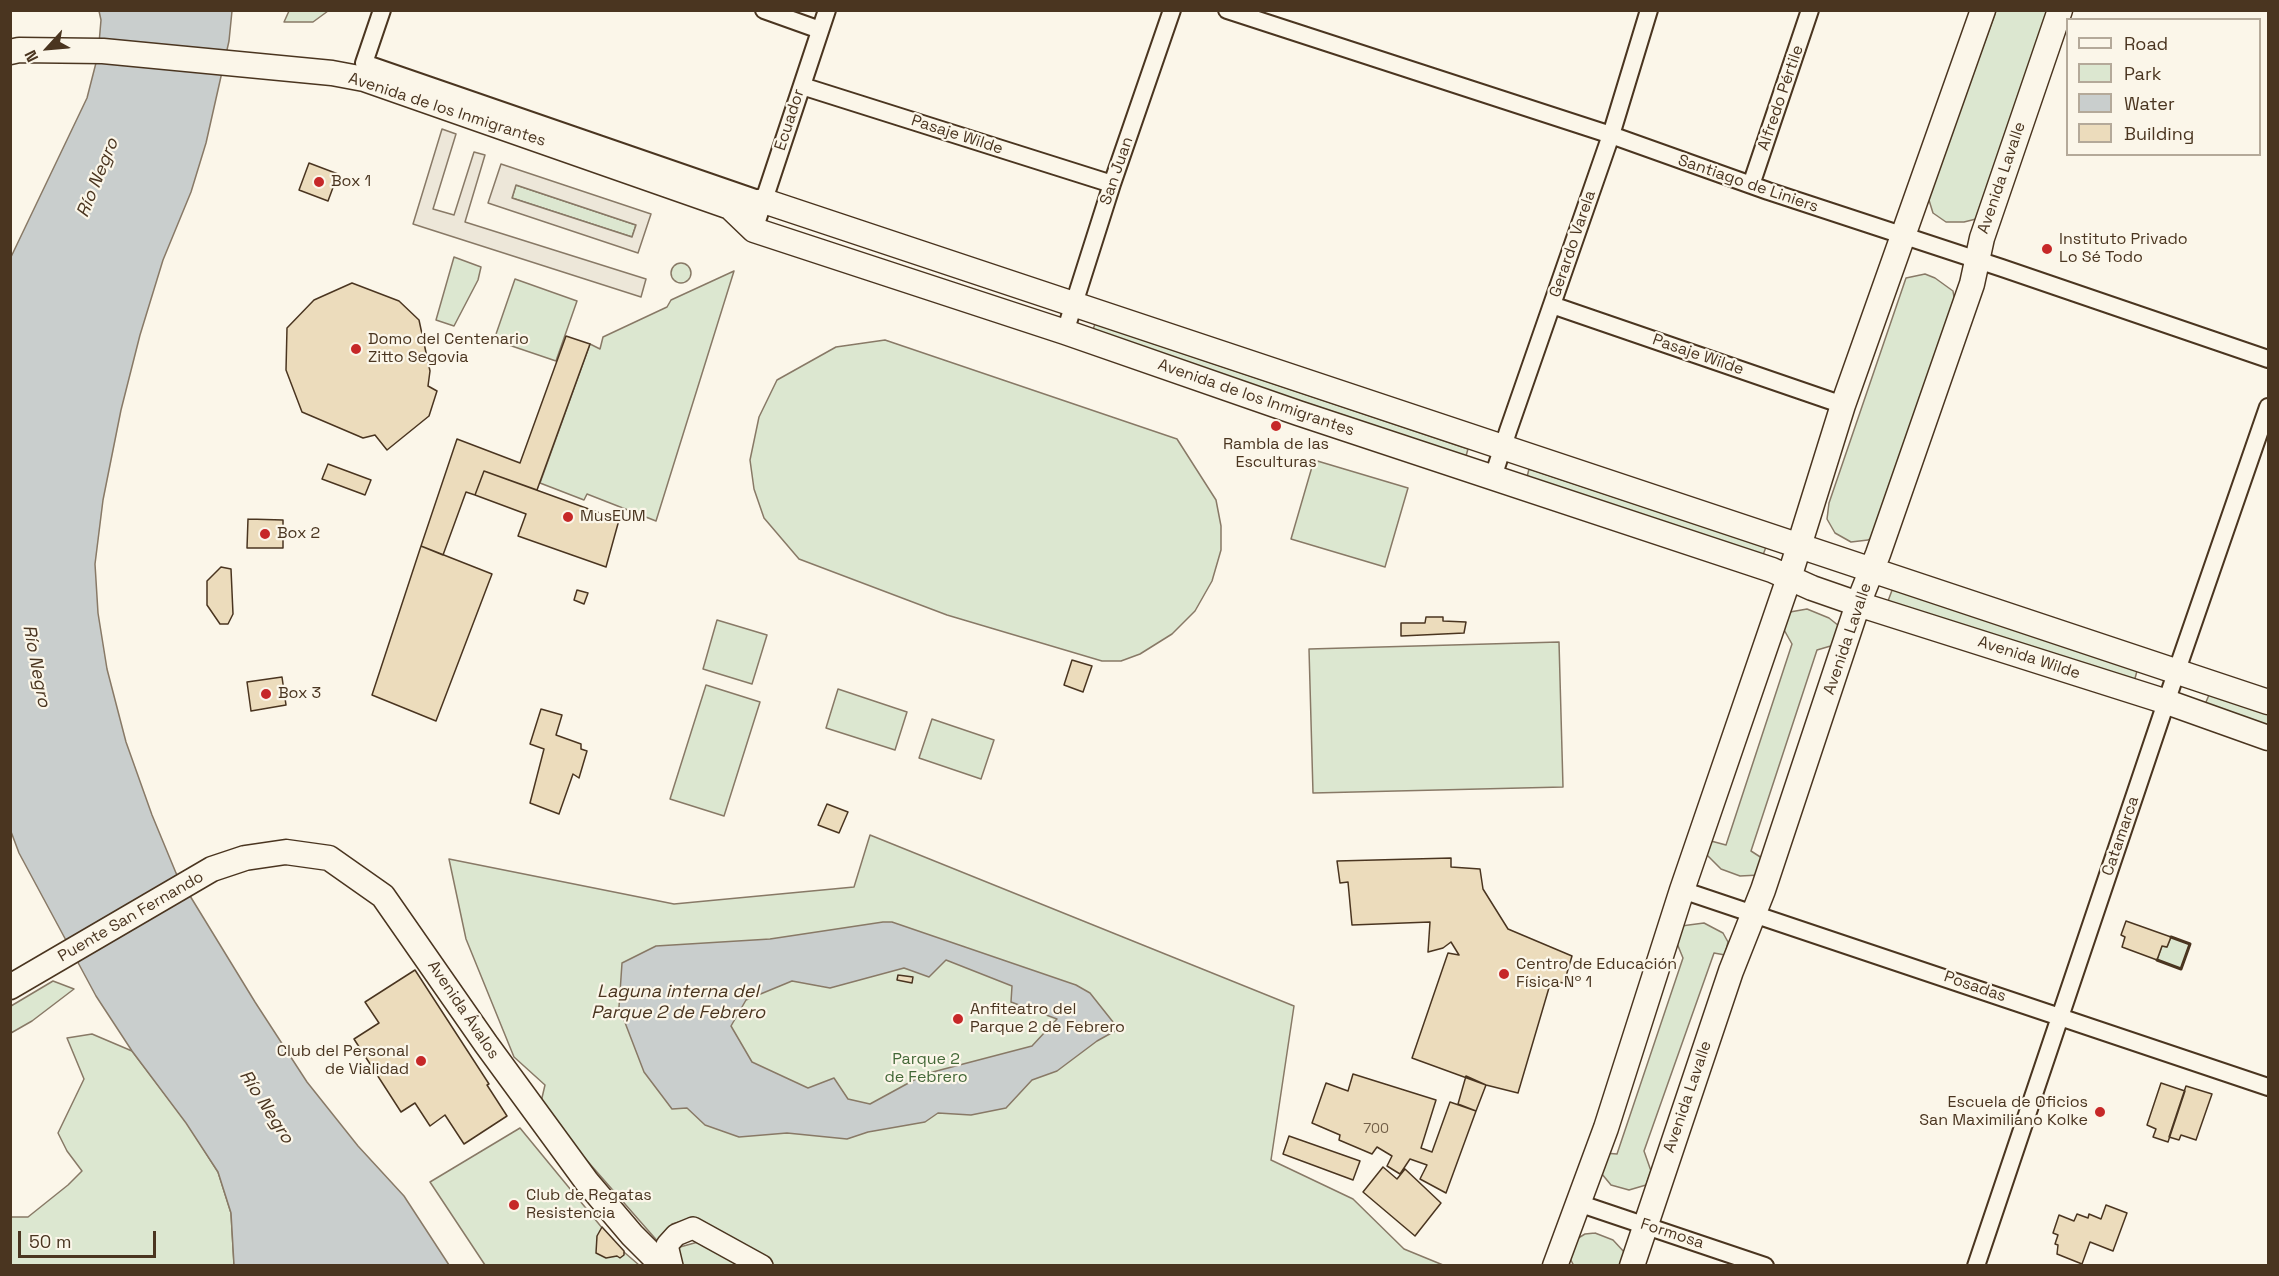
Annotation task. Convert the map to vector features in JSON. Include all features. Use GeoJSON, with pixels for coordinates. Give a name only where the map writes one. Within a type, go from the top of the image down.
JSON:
{"type":"FeatureCollection","features":[{"type":"Feature","properties":{"kind":"main road"},"geometry":{"type":"LineString","coordinates":[[1555,1266],[1606,1128],[1682,890],[1789,578],[1843,405],[1983,10]]}},
{"type":"Feature","properties":{"kind":"main road","name":"Avenida Lavalle"},"geometry":{"type":"LineString","coordinates":[[1632,1266],[1858,604],[1972,284],[1976,260],[2060,10]]}},
{"type":"Feature","properties":{"kind":"main road","name":"Avenida de los Inmigrantes"},"geometry":{"type":"LineString","coordinates":[[10,52],[103,51],[332,73],[364,79],[730,207],[754,230],[1065,332],[1298,413],[1772,570],[1789,578]]}},
{"type":"Feature","properties":{"kind":"main road","name":"Avenida de los Inmigrantes"},"geometry":{"type":"LineString","coordinates":[[730,207],[764,201],[1798,545]]}},
{"type":"Feature","properties":{"kind":"main road"},"geometry":{"type":"LineString","coordinates":[[1798,545],[2268,702]]}},
{"type":"Feature","properties":{"kind":"main road","name":"Avenida Wilde"},"geometry":{"type":"LineString","coordinates":[[1789,578],[1858,604],[2167,702],[2268,738]]}},
{"type":"Feature","properties":{"kind":"main road","name":"Avenida Ávalos"},"geometry":{"type":"LineString","coordinates":[[212,869],[244,858],[286,852],[311,855],[329,858],[383,896],[498,1061],[587,1182],[632,1235],[663,1266]]}},
{"type":"Feature","properties":{"kind":"main road","name":"Puente San Fernando"},"geometry":{"type":"LineString","coordinates":[[10,987],[212,869]]}},
{"type":"Feature","properties":{"kind":"street","name":"Avenida de los Inmigrantes"},"geometry":{"type":"LineString","coordinates":[[382,10],[364,63],[764,201]]}},
{"type":"Feature","properties":{"kind":"street"},"geometry":{"type":"LineString","coordinates":[[764,10],[820,30]]}},
{"type":"Feature","properties":{"kind":"street","name":"Ecuador"},"geometry":{"type":"LineString","coordinates":[[754,230],[827,10]]}},
{"type":"Feature","properties":{"kind":"street","name":"San Juan"},"geometry":{"type":"LineString","coordinates":[[1065,332],[1112,184],[1172,10]]}},
{"type":"Feature","properties":{"kind":"street","name":"Santiago de Liniers"},"geometry":{"type":"LineString","coordinates":[[1227,10],[1611,135],[1751,185],[2268,359]]}},
{"type":"Feature","properties":{"kind":"street","name":"Alfredo Pértile"},"geometry":{"type":"LineString","coordinates":[[1751,185],[1810,10]]}},
{"type":"Feature","properties":{"kind":"street","name":"Gerardo Varela"},"geometry":{"type":"LineString","coordinates":[[1494,477],[1611,135],[1643,12]]}},
{"type":"Feature","properties":{"kind":"street","name":"Pasaje Wilde"},"geometry":{"type":"LineString","coordinates":[[802,86],[1112,184]]}},
{"type":"Feature","properties":{"kind":"street","name":"Pasaje Wilde"},"geometry":{"type":"LineString","coordinates":[[1552,305],[1843,405]]}},
{"type":"Feature","properties":{"kind":"street","name":"Catamarca"},"geometry":{"type":"LineString","coordinates":[[1976,1266],[2268,407]]}},
{"type":"Feature","properties":{"kind":"street","name":"Posadas"},"geometry":{"type":"LineString","coordinates":[[1682,890],[2268,1087]]}},
{"type":"Feature","properties":{"kind":"street","name":"Formosa"},"geometry":{"type":"LineString","coordinates":[[1578,1203],[1765,1266]]}},
{"type":"Feature","properties":{"kind":"street"},"geometry":{"type":"LineString","coordinates":[[672,1266],[667,1245],[676,1235],[693,1228],[762,1266]]}},
{"type":"Feature","properties":{"kind":"green space"},"geometry":{"type":"Polygon","coordinates":[[[289,10],[328,11],[313,22],[284,22],[289,10]]]}},
{"type":"Feature","properties":{"kind":"green space"},"geometry":{"type":"Polygon","coordinates":[[[1996,11],[2053,11],[1980,218],[1964,222],[1946,222],[1933,213],[1928,197],[1996,11]]]}},
{"type":"Feature","properties":{"kind":"green space"},"geometry":{"type":"Polygon","coordinates":[[[516,185],[636,225],[632,237],[512,198],[516,185]]]}},
{"type":"Feature","properties":{"kind":"green space"},"geometry":{"type":"Polygon","coordinates":[[[454,257],[481,267],[478,280],[454,326],[436,320],[454,257]]]}},
{"type":"Feature","properties":{"kind":"green space"},"geometry":{"type":"Polygon","coordinates":[[[681,263],[688,266],[691,273],[688,280],[681,283],[674,280],[671,273],[674,266],[681,263]]]}},
{"type":"Feature","properties":{"kind":"green space"},"geometry":{"type":"Polygon","coordinates":[[[734,271],[656,521],[587,494],[584,500],[540,483],[590,344],[600,349],[603,337],[667,307],[671,300],[734,271]]]}},
{"type":"Feature","properties":{"kind":"green space"},"geometry":{"type":"Polygon","coordinates":[[[1925,274],[1953,291],[1956,309],[1877,534],[1868,540],[1851,542],[1835,533],[1827,519],[1829,503],[1906,278],[1925,274]]]}},
{"type":"Feature","properties":{"kind":"green space"},"geometry":{"type":"Polygon","coordinates":[[[515,279],[577,301],[556,361],[494,340],[515,279]]]}},
{"type":"Feature","properties":{"kind":"green space"},"geometry":{"type":"Polygon","coordinates":[[[1095,324],[1468,449],[1466,456],[1092,332],[1095,324]]]}},
{"type":"Feature","properties":{"kind":"green space"},"geometry":{"type":"Polygon","coordinates":[[[885,340],[1177,439],[1216,500],[1221,526],[1221,550],[1212,581],[1195,611],[1172,634],[1140,654],[1121,661],[1102,661],[947,615],[799,559],[764,518],[754,489],[750,460],[759,417],[777,380],[836,347],[885,340]]]}},
{"type":"Feature","properties":{"kind":"green space"},"geometry":{"type":"Polygon","coordinates":[[[1314,460],[1408,488],[1385,567],[1291,539],[1314,460]]]}},
{"type":"Feature","properties":{"kind":"green space"},"geometry":{"type":"Polygon","coordinates":[[[1529,469],[1766,547],[1763,555],[1527,477],[1529,469]]]}},
{"type":"Feature","properties":{"kind":"green space"},"geometry":{"type":"Polygon","coordinates":[[[1894,585],[2137,671],[2134,682],[1888,601],[1894,585]]]}},
{"type":"Feature","properties":{"kind":"green space"},"geometry":{"type":"Polygon","coordinates":[[[1807,609],[1829,618],[1839,626],[1834,645],[1817,650],[1751,851],[1765,860],[1759,875],[1740,876],[1721,869],[1706,854],[1711,841],[1726,845],[1792,644],[1783,628],[1790,612],[1807,609]]]}},
{"type":"Feature","properties":{"kind":"green space"},"geometry":{"type":"Polygon","coordinates":[[[717,620],[767,635],[752,684],[703,669],[717,620]]]}},
{"type":"Feature","properties":{"kind":"green space"},"geometry":{"type":"Polygon","coordinates":[[[1559,642],[1563,787],[1313,793],[1309,649],[1559,642]]]}},
{"type":"Feature","properties":{"kind":"green space"},"geometry":{"type":"Polygon","coordinates":[[[706,685],[760,702],[724,816],[670,799],[706,685]]]}},
{"type":"Feature","properties":{"kind":"green space"},"geometry":{"type":"Polygon","coordinates":[[[838,689],[907,712],[895,750],[826,728],[838,689]]]}},
{"type":"Feature","properties":{"kind":"green space"},"geometry":{"type":"Polygon","coordinates":[[[2209,695],[2268,712],[2268,728],[2209,707],[2206,702],[2209,695]]]}},
{"type":"Feature","properties":{"kind":"green space"},"geometry":{"type":"Polygon","coordinates":[[[932,719],[994,740],[981,779],[919,758],[932,719]]]}},
{"type":"Feature","properties":{"kind":"green space","name":"Parque 2 de Febrero"},"geometry":{"type":"Polygon","coordinates":[[[870,835],[1294,1006],[1271,1160],[1353,1199],[1404,1249],[1443,1265],[766,1265],[689,1219],[672,1224],[660,1244],[561,1131],[541,1102],[545,1085],[514,1057],[466,939],[449,859],[674,904],[854,887],[870,835]]]}},
{"type":"Feature","properties":{"kind":"green space"},"geometry":{"type":"Polygon","coordinates":[[[1704,923],[1723,933],[1728,942],[1725,955],[1714,953],[1644,1151],[1651,1171],[1646,1185],[1629,1190],[1611,1185],[1597,1168],[1604,1153],[1617,1154],[1683,958],[1676,941],[1681,926],[1704,923]]]}},
{"type":"Feature","properties":{"kind":"green space"},"geometry":{"type":"Polygon","coordinates":[[[2171,937],[2190,944],[2181,969],[2157,960],[2162,946],[2167,947],[2171,937]]]}},
{"type":"Feature","properties":{"kind":"green space"},"geometry":{"type":"Polygon","coordinates":[[[53,981],[74,989],[32,1021],[11,1033],[11,1006],[53,981]]]}},
{"type":"Feature","properties":{"kind":"green space"},"geometry":{"type":"Polygon","coordinates":[[[92,1034],[132,1051],[187,1123],[218,1172],[231,1213],[234,1265],[11,1266],[11,1217],[28,1217],[82,1171],[67,1151],[58,1133],[84,1079],[67,1038],[92,1034]]]}},
{"type":"Feature","properties":{"kind":"green space","name":"Club de Regatas Resistencia"},"geometry":{"type":"Polygon","coordinates":[[[520,1128],[617,1246],[639,1265],[485,1265],[430,1182],[520,1128]]]}},
{"type":"Feature","properties":{"kind":"green space"},"geometry":{"type":"Polygon","coordinates":[[[1595,1233],[1613,1240],[1626,1254],[1624,1265],[1574,1266],[1567,1253],[1575,1240],[1585,1234],[1595,1233]]]}},
{"type":"Feature","properties":{"kind":"green space"},"geometry":{"type":"Polygon","coordinates":[[[698,1242],[747,1265],[680,1265],[676,1258],[680,1247],[698,1242]]]}},
{"type":"Feature","properties":{"kind":"shaded area"},"geometry":{"type":"Polygon","coordinates":[[[442,129],[456,134],[433,209],[454,215],[474,152],[485,155],[465,222],[646,279],[641,297],[413,224],[442,129]]]}},
{"type":"Feature","properties":{"kind":"shaded area"},"geometry":{"type":"Polygon","coordinates":[[[501,164],[651,214],[638,253],[488,203],[501,164]],[[516,185],[512,198],[632,237],[636,225],[516,185]]]}},
{"type":"Feature","properties":{"kind":"water","name":"Río Negro"},"geometry":{"type":"Polygon","coordinates":[[[99,11],[232,11],[229,41],[206,143],[191,192],[163,260],[140,335],[121,410],[103,500],[95,564],[98,613],[107,669],[126,742],[176,873],[255,1002],[307,1082],[358,1146],[404,1196],[449,1265],[234,1265],[231,1213],[218,1172],[96,996],[19,853],[10,829],[10,259],[87,98],[98,55],[101,20],[99,11]]]}},
{"type":"Feature","properties":{"kind":"water","name":"Laguna interna del Parque 2 de Febrero"},"geometry":{"type":"Polygon","coordinates":[[[892,922],[1076,985],[1090,993],[1113,1022],[1115,1031],[1097,1041],[1057,1071],[1032,1080],[1006,1108],[971,1115],[938,1113],[925,1122],[868,1132],[847,1139],[787,1133],[739,1137],[705,1125],[687,1108],[672,1109],[644,1072],[619,1007],[622,963],[656,946],[770,939],[892,922]],[[946,960],[929,977],[904,968],[830,988],[792,981],[746,1000],[731,1026],[752,1062],[808,1088],[834,1078],[848,1099],[870,1104],[925,1074],[1032,1046],[1057,1019],[1011,1002],[1012,986],[946,960]]]}},
{"type":"Feature","properties":{"kind":"building","name":"Box 1"},"geometry":{"type":"Polygon","coordinates":[[[309,163],[338,174],[328,201],[299,190],[309,163]]]}},
{"type":"Feature","properties":{"kind":"building","name":"Domo del Centenario Zitto Segovia"},"geometry":{"type":"Polygon","coordinates":[[[352,283],[399,301],[419,320],[430,371],[428,386],[437,391],[429,416],[387,450],[375,435],[363,438],[302,412],[286,370],[287,328],[314,300],[352,283]]]}},
{"type":"Feature","properties":{"kind":"building"},"geometry":{"type":"Polygon","coordinates":[[[566,336],[590,344],[537,490],[484,471],[475,495],[466,492],[443,555],[421,546],[457,439],[520,463],[566,336]]]}},
{"type":"Feature","properties":{"kind":"building"},"geometry":{"type":"Polygon","coordinates":[[[328,464],[371,480],[365,495],[322,479],[328,464]]]}},
{"type":"Feature","properties":{"kind":"building","name":"MusEUM"},"geometry":{"type":"Polygon","coordinates":[[[484,471],[619,520],[606,567],[518,536],[526,514],[475,495],[484,471]]]}},
{"type":"Feature","properties":{"kind":"building","name":"Box 2"},"geometry":{"type":"Polygon","coordinates":[[[248,519],[283,520],[283,548],[247,548],[248,519]]]}},
{"type":"Feature","properties":{"kind":"building"},"geometry":{"type":"Polygon","coordinates":[[[421,546],[492,574],[436,721],[372,695],[421,546]]]}},
{"type":"Feature","properties":{"kind":"building"},"geometry":{"type":"Polygon","coordinates":[[[221,567],[231,569],[233,614],[228,624],[220,624],[207,605],[207,581],[221,567]]]}},
{"type":"Feature","properties":{"kind":"building"},"geometry":{"type":"Polygon","coordinates":[[[577,590],[588,593],[584,604],[574,600],[577,590]]]}},
{"type":"Feature","properties":{"kind":"building"},"geometry":{"type":"Polygon","coordinates":[[[1426,617],[1443,617],[1443,621],[1466,622],[1464,633],[1401,636],[1401,623],[1425,623],[1426,617]]]}},
{"type":"Feature","properties":{"kind":"building"},"geometry":{"type":"Polygon","coordinates":[[[1072,660],[1092,666],[1083,692],[1064,685],[1072,660]]]}},
{"type":"Feature","properties":{"kind":"building","name":"Box 3"},"geometry":{"type":"Polygon","coordinates":[[[282,677],[286,705],[251,711],[247,682],[282,677]]]}},
{"type":"Feature","properties":{"kind":"building"},"geometry":{"type":"Polygon","coordinates":[[[541,709],[562,715],[556,735],[581,744],[581,749],[587,751],[579,778],[573,774],[559,814],[530,803],[544,749],[530,744],[541,709]]]}},
{"type":"Feature","properties":{"kind":"building"},"geometry":{"type":"Polygon","coordinates":[[[827,804],[848,812],[839,833],[818,825],[827,804]]]}},
{"type":"Feature","properties":{"kind":"building","name":"Centro de Educación Física Nº 1"},"geometry":{"type":"Polygon","coordinates":[[[1451,858],[1451,867],[1480,869],[1483,889],[1508,929],[1572,956],[1564,983],[1551,981],[1518,1093],[1486,1085],[1412,1058],[1448,953],[1459,955],[1451,942],[1443,948],[1428,952],[1430,922],[1352,925],[1348,882],[1340,883],[1337,861],[1451,858]]]}},
{"type":"Feature","properties":{"kind":"building"},"geometry":{"type":"Polygon","coordinates":[[[2126,921],[2171,937],[2167,947],[2162,946],[2157,960],[2122,947],[2125,937],[2121,935],[2126,921]]]}},
{"type":"Feature","properties":{"kind":"building","name":"Club del Personal de Vialidad"},"geometry":{"type":"Polygon","coordinates":[[[415,970],[489,1084],[487,1085],[507,1116],[464,1144],[445,1115],[430,1126],[415,1103],[401,1112],[354,1039],[379,1023],[365,1002],[415,970]]]}},
{"type":"Feature","properties":{"kind":"building"},"geometry":{"type":"Polygon","coordinates":[[[898,975],[913,977],[912,983],[897,980],[898,975]]]}},
{"type":"Feature","properties":{"kind":"building"},"geometry":{"type":"Polygon","coordinates":[[[1353,1074],[1436,1100],[1421,1148],[1432,1152],[1450,1102],[1476,1111],[1446,1193],[1420,1179],[1427,1165],[1410,1159],[1400,1174],[1387,1166],[1392,1156],[1377,1147],[1372,1154],[1339,1140],[1340,1135],[1312,1123],[1326,1083],[1348,1091],[1353,1074]]]}},
{"type":"Feature","properties":{"kind":"building"},"geometry":{"type":"Polygon","coordinates":[[[1466,1076],[1486,1085],[1476,1111],[1458,1104],[1466,1076]]]}},
{"type":"Feature","properties":{"kind":"building"},"geometry":{"type":"Polygon","coordinates":[[[2161,1083],[2185,1091],[2168,1142],[2153,1137],[2156,1129],[2147,1125],[2161,1083]]]}},
{"type":"Feature","properties":{"kind":"building"},"geometry":{"type":"Polygon","coordinates":[[[2186,1086],[2212,1094],[2196,1140],[2181,1135],[2179,1140],[2169,1137],[2186,1086]]]}},
{"type":"Feature","properties":{"kind":"building"},"geometry":{"type":"Polygon","coordinates":[[[1289,1136],[1360,1161],[1353,1180],[1283,1154],[1289,1136]]]}},
{"type":"Feature","properties":{"kind":"building"},"geometry":{"type":"Polygon","coordinates":[[[1383,1167],[1397,1179],[1405,1169],[1441,1203],[1415,1236],[1363,1192],[1383,1167]]]}},
{"type":"Feature","properties":{"kind":"building"},"geometry":{"type":"Polygon","coordinates":[[[2106,1205],[2127,1213],[2113,1251],[2090,1242],[2082,1264],[2057,1254],[2058,1245],[2055,1244],[2058,1235],[2053,1233],[2059,1215],[2074,1221],[2077,1214],[2088,1218],[2089,1214],[2101,1219],[2106,1205]]]}},
{"type":"Feature","properties":{"kind":"building"},"geometry":{"type":"Polygon","coordinates":[[[602,1227],[624,1251],[624,1255],[620,1258],[617,1256],[606,1258],[596,1253],[597,1236],[602,1227]]]}},
{"type":"Feature","properties":{"kind":"wall"},"geometry":{"type":"LineString","coordinates":[[2157,960],[2181,969],[2190,944],[2171,937]]}},
{"type":"Feature","properties":{"kind":"place","name":"Box 1"},"geometry":{"type":"Point","coordinates":[319,182]}},
{"type":"Feature","properties":{"kind":"place","name":"Instituto Privado Lo Sé Todo"},"geometry":{"type":"Point","coordinates":[2047,249]}},
{"type":"Feature","properties":{"kind":"place","name":"Domo del Centenario Zitto Segovia"},"geometry":{"type":"Point","coordinates":[356,349]}},
{"type":"Feature","properties":{"kind":"place","name":"Rambla de las Esculturas"},"geometry":{"type":"Point","coordinates":[1276,426]}},
{"type":"Feature","properties":{"kind":"place","name":"MusEUM"},"geometry":{"type":"Point","coordinates":[568,517]}},
{"type":"Feature","properties":{"kind":"place","name":"Box 2"},"geometry":{"type":"Point","coordinates":[265,534]}},
{"type":"Feature","properties":{"kind":"place","name":"Box 3"},"geometry":{"type":"Point","coordinates":[266,694]}},
{"type":"Feature","properties":{"kind":"place","name":"Centro de Educación Física Nº 1"},"geometry":{"type":"Point","coordinates":[1504,974]}},
{"type":"Feature","properties":{"kind":"place","name":"Anfiteatro del Parque 2 de Febrero"},"geometry":{"type":"Point","coordinates":[958,1019]}},
{"type":"Feature","properties":{"kind":"place","name":"Club del Personal de Vialidad"},"geometry":{"type":"Point","coordinates":[421,1061]}},
{"type":"Feature","properties":{"kind":"place","name":"Escuela de Oficios San Maximiliano Kolke"},"geometry":{"type":"Point","coordinates":[2100,1112]}},
{"type":"Feature","properties":{"kind":"place","name":"Club de Regatas Resistencia"},"geometry":{"type":"Point","coordinates":[514,1205]}}]}
